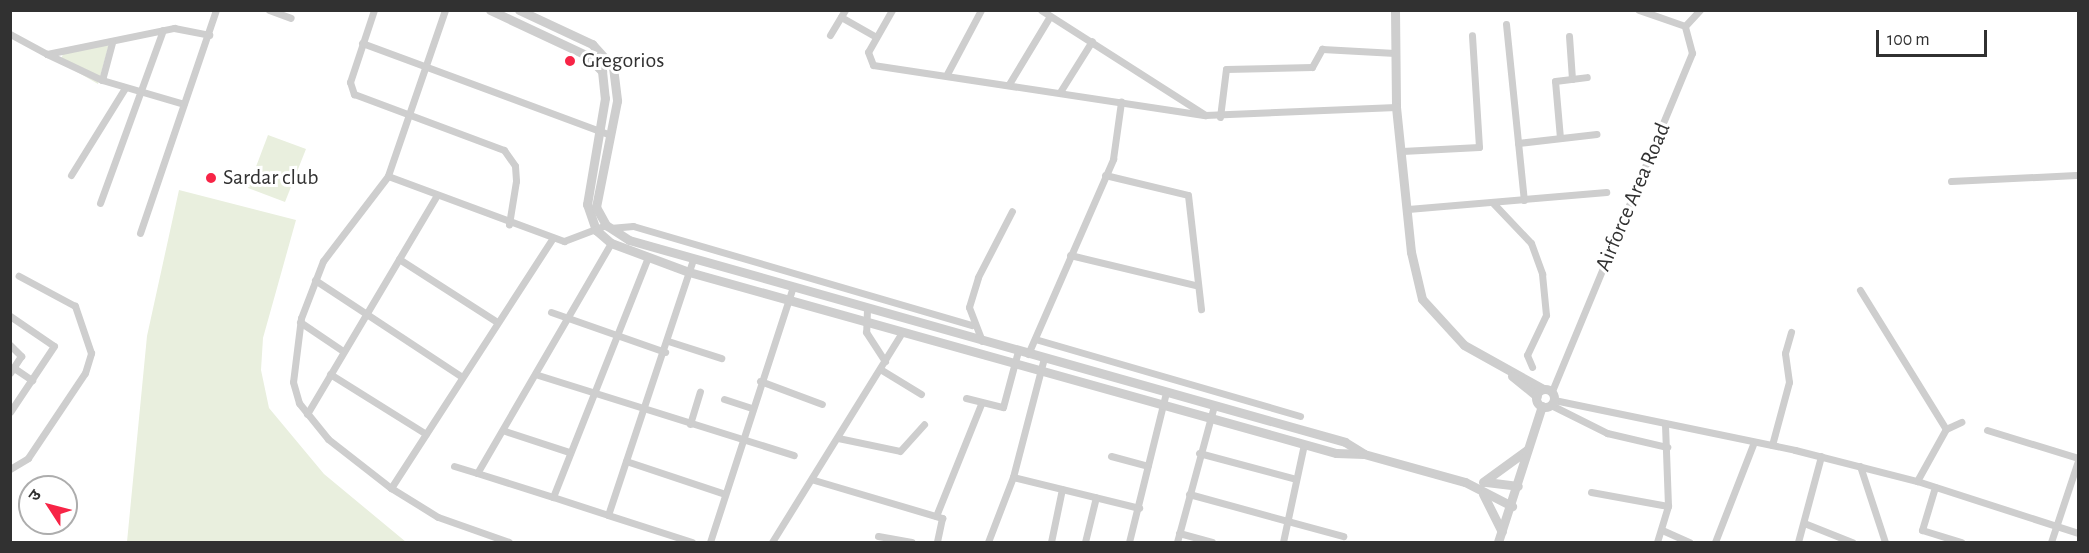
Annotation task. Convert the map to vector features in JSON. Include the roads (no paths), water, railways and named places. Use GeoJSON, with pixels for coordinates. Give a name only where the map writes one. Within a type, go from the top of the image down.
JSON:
{"type":"FeatureCollection","features":[{"type":"Feature","properties":{"kind":"street"},"geometry":{"type":"LineString","coordinates":[[140,233],[216,10]]}},
{"type":"Feature","properties":{"kind":"street"},"geometry":{"type":"LineString","coordinates":[[269,10],[291,18]]}},
{"type":"Feature","properties":{"kind":"street"},"geometry":{"type":"LineString","coordinates":[[374,10],[350,82],[358,97],[497,145],[511,156],[516,181],[509,224]]}},
{"type":"Feature","properties":{"kind":"street"},"geometry":{"type":"LineString","coordinates":[[445,10],[388,176],[334,243],[315,280],[300,322],[293,382],[307,414],[328,439],[391,488],[438,517],[509,543]]}},
{"type":"Feature","properties":{"kind":"street"},"geometry":{"type":"LineString","coordinates":[[490,10],[595,61],[606,84],[587,204],[596,230],[611,243],[647,259],[689,272],[1304,444],[1364,454],[1483,487],[1518,486]]}},
{"type":"Feature","properties":{"kind":"street"},"geometry":{"type":"LineString","coordinates":[[519,10],[606,56],[618,84],[611,135],[596,199],[608,226],[643,246],[1345,442],[1364,454]]}},
{"type":"Feature","properties":{"kind":"street"},"geometry":{"type":"LineString","coordinates":[[892,10],[867,57],[873,65],[946,74],[1220,117],[1396,107]]}},
{"type":"Feature","properties":{"kind":"street"},"geometry":{"type":"LineString","coordinates":[[946,74],[981,10]]}},
{"type":"Feature","properties":{"kind":"street"},"geometry":{"type":"LineString","coordinates":[[1041,10],[1205,115]]}},
{"type":"Feature","properties":{"kind":"street"},"geometry":{"type":"LineString","coordinates":[[1395,10],[1396,107],[1422,299],[1449,333],[1546,398],[1607,433],[1667,447]]}},
{"type":"Feature","properties":{"kind":"street"},"geometry":{"type":"LineString","coordinates":[[1639,10],[1662,16],[1684,26],[1700,10]]}},
{"type":"Feature","properties":{"kind":"street"},"geometry":{"type":"LineString","coordinates":[[830,34],[843,14],[876,37]]}},
{"type":"Feature","properties":{"kind":"street"},"geometry":{"type":"LineString","coordinates":[[1009,84],[1050,16]]}},
{"type":"Feature","properties":{"kind":"street"},"geometry":{"type":"LineString","coordinates":[[1506,24],[1524,200]]}},
{"type":"Feature","properties":{"kind":"street","name":"Airforce Area Road"},"geometry":{"type":"LineString","coordinates":[[1498,543],[1546,398],[1689,65],[1692,44],[1684,26]]}},
{"type":"Feature","properties":{"kind":"street"},"geometry":{"type":"LineString","coordinates":[[47,54],[163,30],[209,35]]}},
{"type":"Feature","properties":{"kind":"street"},"geometry":{"type":"LineString","coordinates":[[100,202],[144,93],[163,30]]}},
{"type":"Feature","properties":{"kind":"street"},"geometry":{"type":"LineString","coordinates":[[10,34],[102,80],[184,104]]}},
{"type":"Feature","properties":{"kind":"street"},"geometry":{"type":"LineString","coordinates":[[1402,151],[1479,147],[1472,35]]}},
{"type":"Feature","properties":{"kind":"street"},"geometry":{"type":"LineString","coordinates":[[1569,36],[1572,79]]}},
{"type":"Feature","properties":{"kind":"street"},"geometry":{"type":"LineString","coordinates":[[1060,92],[1092,41]]}},
{"type":"Feature","properties":{"kind":"street"},"geometry":{"type":"LineString","coordinates":[[102,80],[112,42]]}},
{"type":"Feature","properties":{"kind":"street"},"geometry":{"type":"LineString","coordinates":[[362,43],[611,135]]}},
{"type":"Feature","properties":{"kind":"street"},"geometry":{"type":"LineString","coordinates":[[1220,117],[1226,69],[1312,67],[1323,49],[1395,53]]}},
{"type":"Feature","properties":{"kind":"street"},"geometry":{"type":"LineString","coordinates":[[1560,138],[1555,81],[1587,77]]}},
{"type":"Feature","properties":{"kind":"street"},"geometry":{"type":"LineString","coordinates":[[70,175],[125,88]]}},
{"type":"Feature","properties":{"kind":"street"},"geometry":{"type":"LineString","coordinates":[[1028,354],[1105,175],[1121,102]]}},
{"type":"Feature","properties":{"kind":"street"},"geometry":{"type":"LineString","coordinates":[[1518,143],[1596,134]]}},
{"type":"Feature","properties":{"kind":"street"},"geometry":{"type":"LineString","coordinates":[[1105,175],[1188,195],[1195,285],[1201,309]]}},
{"type":"Feature","properties":{"kind":"street"},"geometry":{"type":"LineString","coordinates":[[1951,181],[2076,175]]}},
{"type":"Feature","properties":{"kind":"street"},"geometry":{"type":"LineString","coordinates":[[388,176],[436,197],[553,238],[573,240],[608,226],[633,226],[972,325]]}},
{"type":"Feature","properties":{"kind":"street"},"geometry":{"type":"LineString","coordinates":[[1408,209],[1606,192]]}},
{"type":"Feature","properties":{"kind":"street"},"geometry":{"type":"LineString","coordinates":[[307,414],[436,197]]}},
{"type":"Feature","properties":{"kind":"street"},"geometry":{"type":"LineString","coordinates":[[1493,203],[1531,243],[1542,274],[1546,315],[1527,355],[1532,367]]}},
{"type":"Feature","properties":{"kind":"street"},"geometry":{"type":"LineString","coordinates":[[982,341],[972,325],[969,307],[978,277],[1012,211]]}},
{"type":"Feature","properties":{"kind":"street"},"geometry":{"type":"LineString","coordinates":[[391,488],[553,238]]}},
{"type":"Feature","properties":{"kind":"street"},"geometry":{"type":"LineString","coordinates":[[477,473],[505,431],[571,320],[611,243]]}},
{"type":"Feature","properties":{"kind":"street"},"geometry":{"type":"LineString","coordinates":[[723,269],[728,255]]}},
{"type":"Feature","properties":{"kind":"street"},"geometry":{"type":"LineString","coordinates":[[1070,255],[1195,285]]}},
{"type":"Feature","properties":{"kind":"street"},"geometry":{"type":"LineString","coordinates":[[399,259],[497,322]]}},
{"type":"Feature","properties":{"kind":"street"},"geometry":{"type":"LineString","coordinates":[[553,497],[647,259]]}},
{"type":"Feature","properties":{"kind":"street"},"geometry":{"type":"LineString","coordinates":[[608,515],[668,341],[693,260]]}},
{"type":"Feature","properties":{"kind":"street"},"geometry":{"type":"LineString","coordinates":[[10,469],[28,458],[85,373],[91,353],[75,306],[19,276]]}},
{"type":"Feature","properties":{"kind":"street"},"geometry":{"type":"LineString","coordinates":[[315,280],[462,377]]}},
{"type":"Feature","properties":{"kind":"street"},"geometry":{"type":"LineString","coordinates":[[710,543],[760,381],[792,289]]}},
{"type":"Feature","properties":{"kind":"street"},"geometry":{"type":"LineString","coordinates":[[1860,290],[1946,429]]}},
{"type":"Feature","properties":{"kind":"street"},"geometry":{"type":"LineString","coordinates":[[867,309],[868,337],[885,361]]}},
{"type":"Feature","properties":{"kind":"street"},"geometry":{"type":"LineString","coordinates":[[551,312],[664,352]]}},
{"type":"Feature","properties":{"kind":"street"},"geometry":{"type":"LineString","coordinates":[[10,316],[53,344],[10,412]]}},
{"type":"Feature","properties":{"kind":"street"},"geometry":{"type":"LineString","coordinates":[[300,322],[344,351]]}},
{"type":"Feature","properties":{"kind":"street"},"geometry":{"type":"LineString","coordinates":[[772,543],[903,331]]}},
{"type":"Feature","properties":{"kind":"street"},"geometry":{"type":"LineString","coordinates":[[1772,445],[1790,382],[1785,353],[1791,332]]}},
{"type":"Feature","properties":{"kind":"street"},"geometry":{"type":"LineString","coordinates":[[1035,339],[1173,381],[1300,416]]}},
{"type":"Feature","properties":{"kind":"street"},"geometry":{"type":"LineString","coordinates":[[668,341],[722,358]]}},
{"type":"Feature","properties":{"kind":"street"},"geometry":{"type":"LineString","coordinates":[[10,345],[21,353],[12,370],[32,380]]}},
{"type":"Feature","properties":{"kind":"street"},"geometry":{"type":"LineString","coordinates":[[966,398],[981,404],[1003,407],[1018,351]]}},
{"type":"Feature","properties":{"kind":"street"},"geometry":{"type":"LineString","coordinates":[[988,543],[1012,477],[1043,370],[1044,358]]}},
{"type":"Feature","properties":{"kind":"street"},"geometry":{"type":"LineString","coordinates":[[880,369],[921,394]]}},
{"type":"Feature","properties":{"kind":"street"},"geometry":{"type":"LineString","coordinates":[[330,374],[426,434]]}},
{"type":"Feature","properties":{"kind":"street"},"geometry":{"type":"LineString","coordinates":[[538,375],[592,395],[794,454]]}},
{"type":"Feature","properties":{"kind":"street"},"geometry":{"type":"LineString","coordinates":[[760,381],[822,404]]}},
{"type":"Feature","properties":{"kind":"street"},"geometry":{"type":"LineString","coordinates":[[1129,543],[1163,405],[1173,381]]}},
{"type":"Feature","properties":{"kind":"street"},"geometry":{"type":"LineString","coordinates":[[690,424],[700,391]]}},
{"type":"Feature","properties":{"kind":"street"},"geometry":{"type":"LineString","coordinates":[[1546,398],[1665,425],[1821,456],[1917,481],[2079,533]]}},
{"type":"Feature","properties":{"kind":"street"},"geometry":{"type":"LineString","coordinates":[[724,399],[752,408]]}},
{"type":"Feature","properties":{"kind":"street"},"geometry":{"type":"LineString","coordinates":[[936,516],[981,404]]}},
{"type":"Feature","properties":{"kind":"street"},"geometry":{"type":"LineString","coordinates":[[1177,543],[1199,453],[1214,406]]}},
{"type":"Feature","properties":{"kind":"street"},"geometry":{"type":"LineString","coordinates":[[1917,481],[1946,429],[1961,422]]}},
{"type":"Feature","properties":{"kind":"street"},"geometry":{"type":"LineString","coordinates":[[838,438],[900,451],[924,424]]}},
{"type":"Feature","properties":{"kind":"street"},"geometry":{"type":"LineString","coordinates":[[1657,543],[1668,506],[1665,425]]}},
{"type":"Feature","properties":{"kind":"street"},"geometry":{"type":"LineString","coordinates":[[1987,430],[2079,460],[2051,543]]}},
{"type":"Feature","properties":{"kind":"street"},"geometry":{"type":"LineString","coordinates":[[505,431],[569,452]]}},
{"type":"Feature","properties":{"kind":"street"},"geometry":{"type":"LineString","coordinates":[[1715,543],[1754,442]]}},
{"type":"Feature","properties":{"kind":"street"},"geometry":{"type":"LineString","coordinates":[[1282,543],[1304,444]]}},
{"type":"Feature","properties":{"kind":"street"},"geometry":{"type":"LineString","coordinates":[[1483,487],[1529,448]]}},
{"type":"Feature","properties":{"kind":"street"},"geometry":{"type":"LineString","coordinates":[[1199,453],[1296,479]]}},
{"type":"Feature","properties":{"kind":"street"},"geometry":{"type":"LineString","coordinates":[[1111,456],[1148,466]]}},
{"type":"Feature","properties":{"kind":"street"},"geometry":{"type":"LineString","coordinates":[[1798,543],[1821,456]]}},
{"type":"Feature","properties":{"kind":"street"},"geometry":{"type":"LineString","coordinates":[[627,461],[725,494]]}},
{"type":"Feature","properties":{"kind":"street"},"geometry":{"type":"LineString","coordinates":[[454,466],[692,543]]}},
{"type":"Feature","properties":{"kind":"street"},"geometry":{"type":"LineString","coordinates":[[1860,466],[1885,543]]}},
{"type":"Feature","properties":{"kind":"street"},"geometry":{"type":"LineString","coordinates":[[1012,477],[1139,508]]}},
{"type":"Feature","properties":{"kind":"street"},"geometry":{"type":"LineString","coordinates":[[813,480],[942,518],[937,543]]}},
{"type":"Feature","properties":{"kind":"street"},"geometry":{"type":"LineString","coordinates":[[1483,487],[1512,506]]}},
{"type":"Feature","properties":{"kind":"street"},"geometry":{"type":"LineString","coordinates":[[1483,487],[1502,532]]}},
{"type":"Feature","properties":{"kind":"street"},"geometry":{"type":"LineString","coordinates":[[1935,487],[1922,530],[1961,543]]}},
{"type":"Feature","properties":{"kind":"street"},"geometry":{"type":"LineString","coordinates":[[1051,543],[1062,489]]}},
{"type":"Feature","properties":{"kind":"street"},"geometry":{"type":"LineString","coordinates":[[1591,492],[1668,506]]}},
{"type":"Feature","properties":{"kind":"street"},"geometry":{"type":"LineString","coordinates":[[1189,494],[1343,536]]}},
{"type":"Feature","properties":{"kind":"street"},"geometry":{"type":"LineString","coordinates":[[1085,543],[1095,497]]}},
{"type":"Feature","properties":{"kind":"street"},"geometry":{"type":"LineString","coordinates":[[1804,523],[1852,543]]}},
{"type":"Feature","properties":{"kind":"street"},"geometry":{"type":"LineString","coordinates":[[1662,530],[1689,543]]}},
{"type":"Feature","properties":{"kind":"street"},"geometry":{"type":"LineString","coordinates":[[1179,532],[1212,543]]}},
{"type":"Feature","properties":{"kind":"street"},"geometry":{"type":"LineString","coordinates":[[878,536],[911,543]]}},
{"type":"Feature","properties":{"kind":"place","name":"Gregorios"},"geometry":{"type":"Point","coordinates":[570,61]}},
{"type":"Feature","properties":{"kind":"place","name":"Sardar club"},"geometry":{"type":"Point","coordinates":[211,178]}}]}
